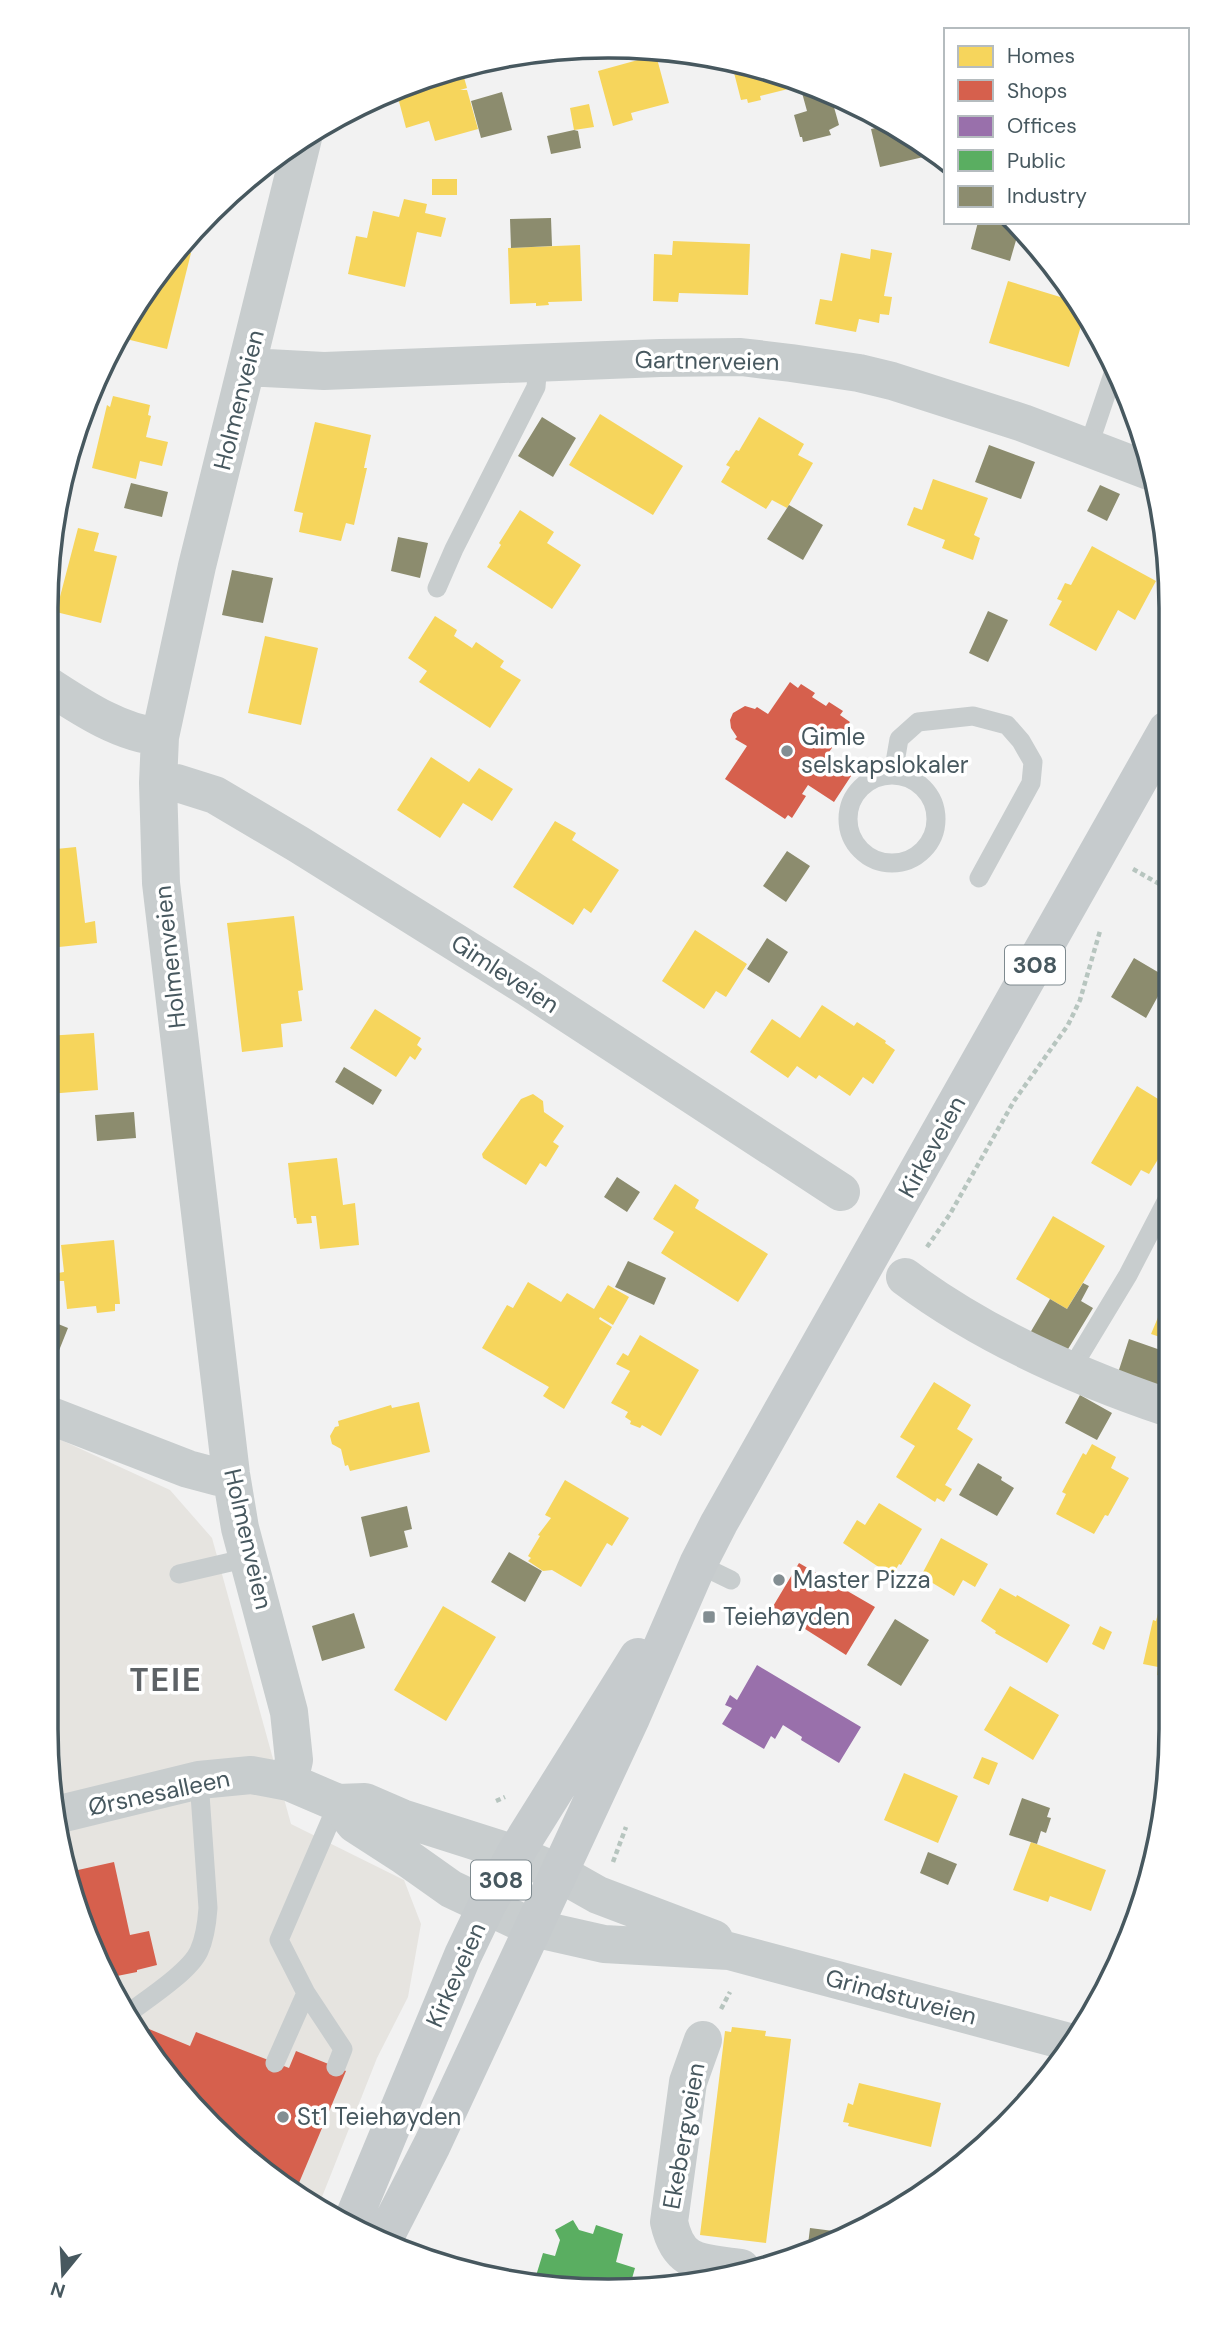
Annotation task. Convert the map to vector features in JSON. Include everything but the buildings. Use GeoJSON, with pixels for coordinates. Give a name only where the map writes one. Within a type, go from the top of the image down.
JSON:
{"type":"FeatureCollection","features":[{"type":"Feature","properties":{"kind":"main road","name":"Kirkeveien"},"geometry":{"type":"LineString","coordinates":[[387,2232],[432,2145],[509,1917],[537,1863],[631,1718],[714,1572],[779,1413],[1159,744]]}},
{"type":"Feature","properties":{"kind":"main road","name":"Kirkeveien"},"geometry":{"type":"LineString","coordinates":[[354,2216],[458,1968],[509,1917],[537,1863]]}},
{"type":"Feature","properties":{"kind":"street","name":"Holmenveien"},"geometry":{"type":"LineString","coordinates":[[289,1782],[294,1760],[289,1712],[240,1528],[231,1474],[161,883],[158,783],[160,737],[197,566],[299,154]]}},
{"type":"Feature","properties":{"kind":"street","name":"Gartnerveien"},"geometry":{"type":"LineString","coordinates":[[247,367],[324,372],[741,357],[791,362],[891,381],[1023,423],[1140,468]]}},
{"type":"Feature","properties":{"kind":"street"},"geometry":{"type":"LineString","coordinates":[[58,692],[99,717],[146,736],[160,737]]}},
{"type":"Feature","properties":{"kind":"street","name":"Gimleveien"},"geometry":{"type":"LineString","coordinates":[[158,783],[177,783],[215,795],[298,844],[527,988],[841,1192]]}},
{"type":"Feature","properties":{"kind":"street"},"geometry":{"type":"LineString","coordinates":[[905,1277],[946,1307],[1070,1371],[1159,1404]]}},
{"type":"Feature","properties":{"kind":"street"},"geometry":{"type":"LineString","coordinates":[[58,1419],[188,1469],[218,1477],[231,1474]]}},
{"type":"Feature","properties":{"kind":"street","name":"Ørsnesalleen"},"geometry":{"type":"LineString","coordinates":[[64,1813],[199,1780],[251,1775],[289,1782],[338,1803],[365,1802],[414,1823],[537,1863]]}},
{"type":"Feature","properties":{"kind":"street","name":"Ørsnesalleen"},"geometry":{"type":"LineString","coordinates":[[338,1803],[355,1824],[451,1889],[509,1917]]}},
{"type":"Feature","properties":{"kind":"street","name":"Grindstuveien"},"geometry":{"type":"LineString","coordinates":[[537,1863],[598,1895],[721,1942],[729,1951]]}},
{"type":"Feature","properties":{"kind":"street","name":"Grindstuveien"},"geometry":{"type":"LineString","coordinates":[[509,1917],[604,1944],[729,1951],[1062,2040]]}},
{"type":"Feature","properties":{"kind":"street","name":"Ekebergveien"},"geometry":{"type":"LineString","coordinates":[[703,2040],[688,2082],[669,2222],[680,2251],[695,2261],[728,2266]]}},
{"type":"Feature","properties":{"kind":"lane"},"geometry":{"type":"LineString","coordinates":[[437,588],[536,387],[538,363]]}},
{"type":"Feature","properties":{"kind":"lane"},"geometry":{"type":"LineString","coordinates":[[1088,448],[1110,383]]}},
{"type":"Feature","properties":{"kind":"lane"},"geometry":{"type":"LineString","coordinates":[[893,774],[900,738],[918,722],[973,716],[1007,725],[1021,741],[1033,762],[1031,783],[979,878]]}},
{"type":"Feature","properties":{"kind":"lane"},"geometry":{"type":"LineString","coordinates":[[893,774],[909,777],[923,786],[933,799],[937,815],[935,831],[928,846],[916,857],[901,863],[884,863],[869,857],[857,846],[849,831],[848,815],[852,798],[863,785],[877,777],[893,774]]}},
{"type":"Feature","properties":{"kind":"lane"},"geometry":{"type":"LineString","coordinates":[[1070,1371],[1128,1275],[1159,1215]]}},
{"type":"Feature","properties":{"kind":"lane"},"geometry":{"type":"LineString","coordinates":[[179,1574],[248,1558]]}},
{"type":"Feature","properties":{"kind":"lane"},"geometry":{"type":"LineString","coordinates":[[135,2008],[176,1977],[199,1952],[208,1908],[199,1780]]}},
{"type":"Feature","properties":{"kind":"lane"},"geometry":{"type":"LineString","coordinates":[[336,2067],[343,2049],[306,1993],[279,1940],[338,1803]]}},
{"type":"Feature","properties":{"kind":"lane"},"geometry":{"type":"LineString","coordinates":[[275,2063],[306,1993]]}},
{"type":"Feature","properties":{"kind":"path"},"geometry":{"type":"LineString","coordinates":[[1139,859],[1133,869],[1159,884]]}},
{"type":"Feature","properties":{"kind":"path"},"geometry":{"type":"LineString","coordinates":[[905,1277],[950,1214],[1014,1101],[1068,1026],[1080,1000],[1100,931]]}},
{"type":"Feature","properties":{"kind":"path"},"geometry":{"type":"LineString","coordinates":[[610,1870],[629,1820]]}},
{"type":"Feature","properties":{"kind":"shaded area"},"geometry":{"type":"Polygon","coordinates":[[[58,1439],[170,1490],[212,1538],[291,1824],[404,1880],[421,1924],[408,1997],[377,2058],[322,2198],[245,2143],[194,2092],[151,2034],[115,1972],[87,1906],[68,1836],[62,1800],[58,1728],[58,1439]]]}},
{"type":"Feature","properties":{"kind":"place","name":"Gimle selskapslokaler"},"geometry":{"type":"Point","coordinates":[787,751]}},
{"type":"Feature","properties":{"kind":"place","name":"Master Pizza"},"geometry":{"type":"Point","coordinates":[779,1580]}},
{"type":"Feature","properties":{"kind":"place","name":"Teiehøyden"},"geometry":{"type":"Point","coordinates":[709,1617]}},
{"type":"Feature","properties":{"kind":"place","name":"St1 Teiehøyden"},"geometry":{"type":"Point","coordinates":[283,2117]}},
{"type":"Feature","properties":{"kind":"district","name":"TEIE"},"geometry":{"type":"Point","coordinates":[166,1680]}}]}
